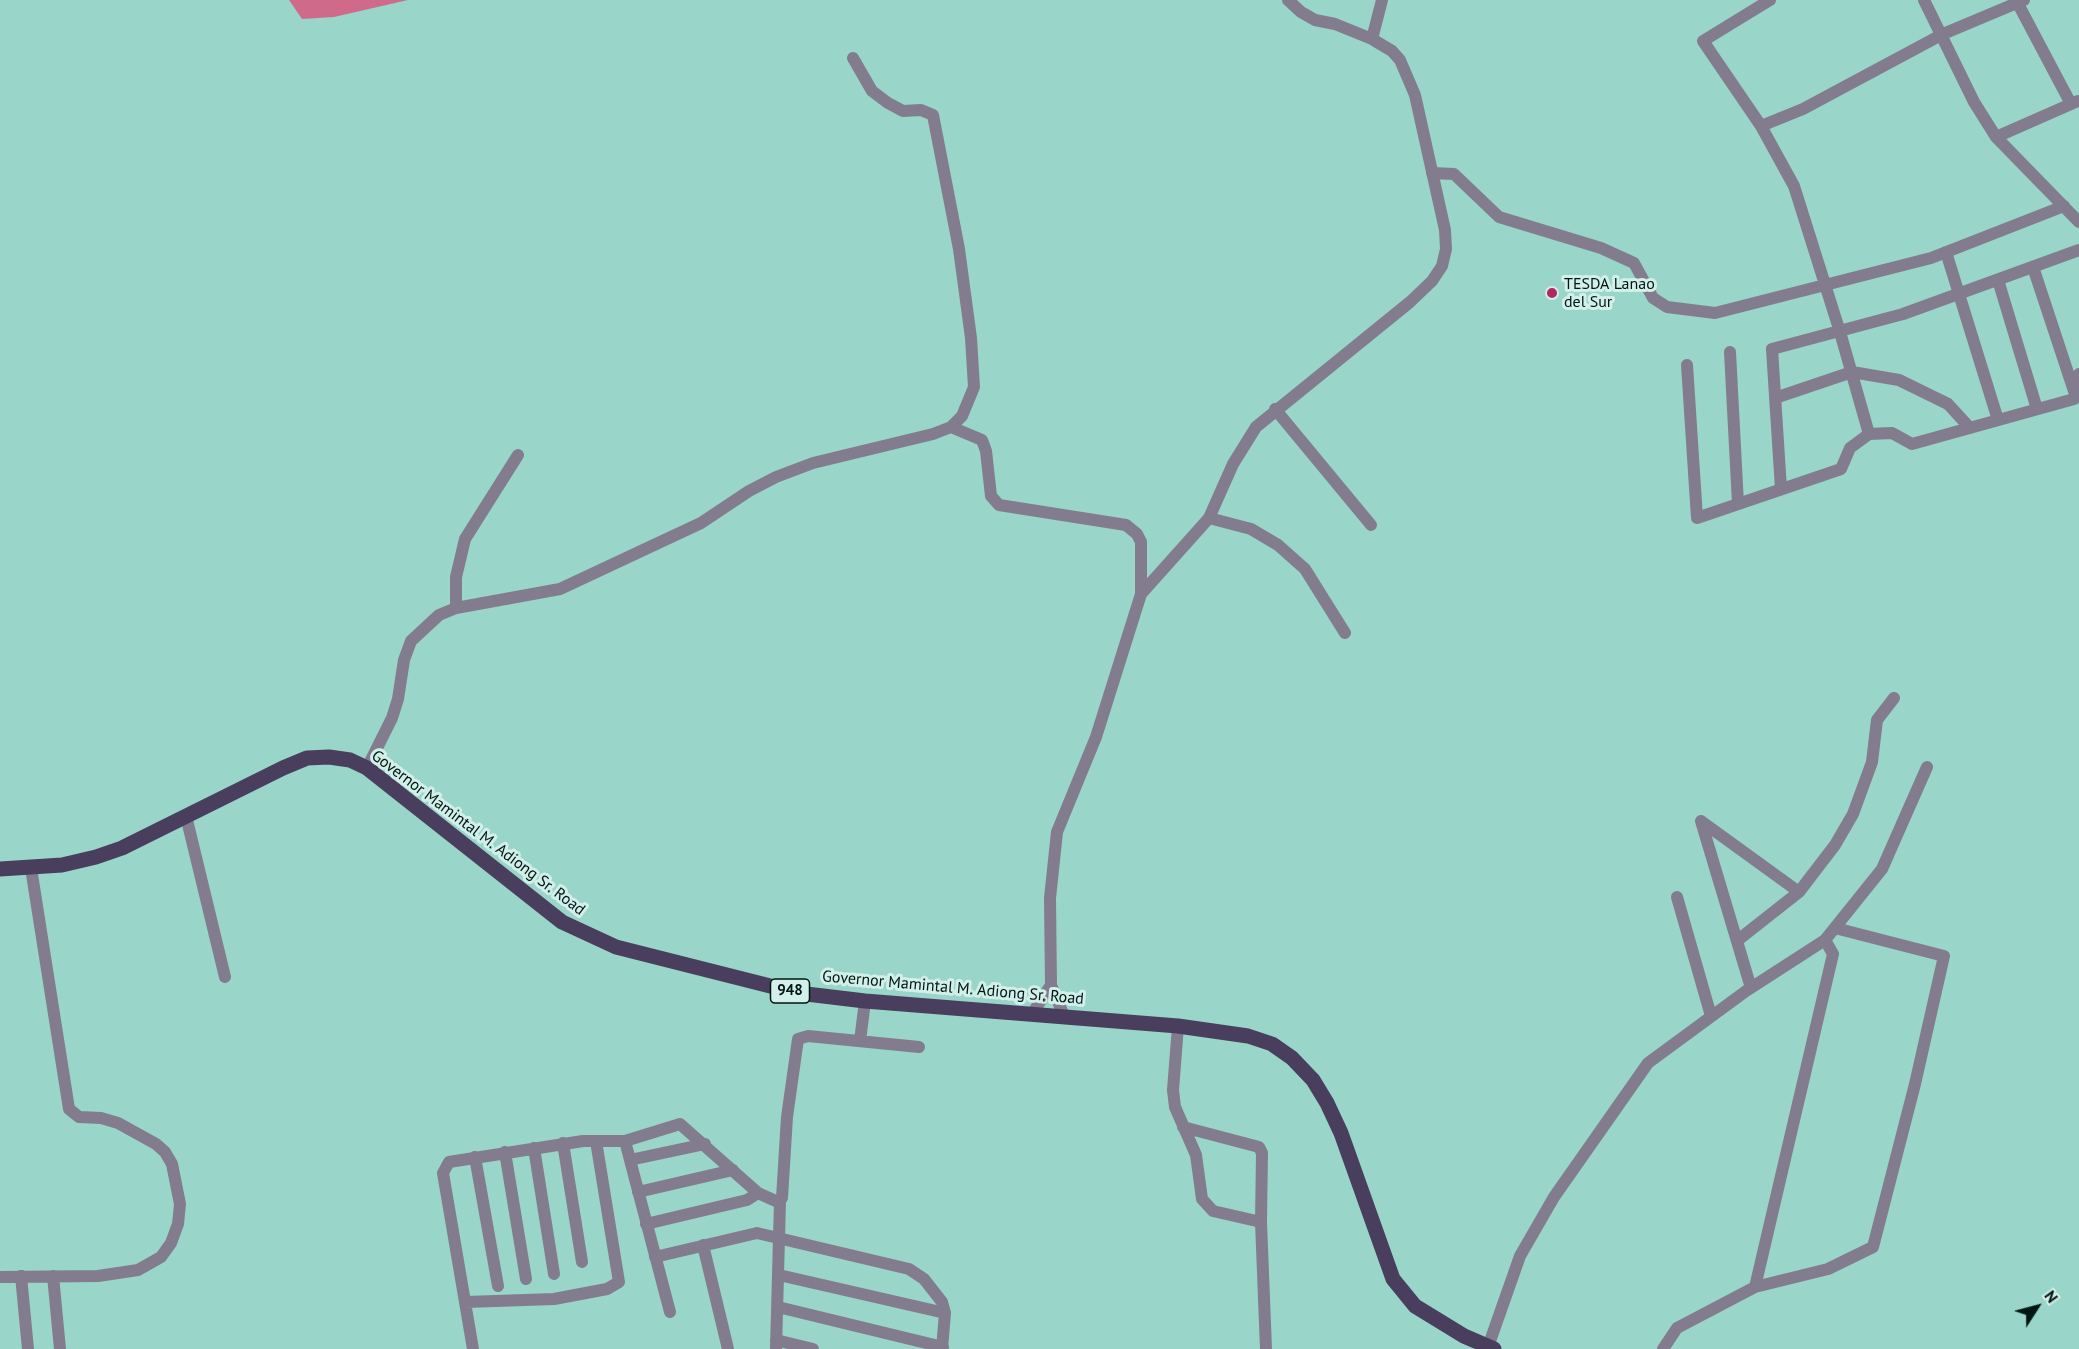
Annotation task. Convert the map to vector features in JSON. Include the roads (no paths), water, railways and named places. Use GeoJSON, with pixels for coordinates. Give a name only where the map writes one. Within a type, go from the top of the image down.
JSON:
{"type":"FeatureCollection","features":[{"type":"Feature","properties":{"kind":"main road","name":"Governor Mamintal M. Adiong Sr. Road"},"geometry":{"type":"LineString","coordinates":[[0,869],[62,865],[96,857],[122,848],[307,758],[329,757],[350,760],[367,768],[562,922],[590,937],[616,947],[798,993],[865,1001],[1178,1026],[1248,1036],[1272,1044],[1292,1058],[1313,1080],[1337,1123],[1393,1280],[1414,1306],[1491,1348]]}},
{"type":"Feature","properties":{"kind":"street"},"geometry":{"type":"LineString","coordinates":[[1064,1016],[1051,985],[1050,898],[1057,832],[1096,737],[1134,608],[1141,594],[1209,518],[1245,442],[1275,410],[1410,302],[1432,281],[1442,266],[1446,249],[1445,230],[1415,95],[1406,71],[1392,51],[1372,39],[1335,24],[1315,20],[1300,12],[1288,0]]}},
{"type":"Feature","properties":{"kind":"street"},"geometry":{"type":"LineString","coordinates":[[1372,39],[1383,0]]}},
{"type":"Feature","properties":{"kind":"street"},"geometry":{"type":"LineString","coordinates":[[1770,0],[1702,41],[1761,126],[1794,186],[1869,434]]}},
{"type":"Feature","properties":{"kind":"street"},"geometry":{"type":"LineString","coordinates":[[1924,0],[1943,34],[1974,102],[1996,136],[2079,222]]}},
{"type":"Feature","properties":{"kind":"street"},"geometry":{"type":"LineString","coordinates":[[1761,126],[1803,109],[1943,34],[2019,1],[2075,102],[1996,136]]}},
{"type":"Feature","properties":{"kind":"street"},"geometry":{"type":"LineString","coordinates":[[367,768],[392,718],[398,699],[404,660],[411,640],[439,615],[456,608],[560,589],[701,523],[749,491],[776,477],[813,463],[933,434],[951,427],[962,416],[970,403],[974,387],[974,366],[960,249],[933,115],[926,111],[903,111],[872,91],[853,58]]}},
{"type":"Feature","properties":{"kind":"street"},"geometry":{"type":"LineString","coordinates":[[1432,173],[1454,174],[1499,217],[1601,248],[1634,263],[1653,298],[1667,307],[1715,313],[1946,252],[2064,206]]}},
{"type":"Feature","properties":{"kind":"street"},"geometry":{"type":"LineString","coordinates":[[1781,489],[1772,349],[1903,314],[2079,250]]}},
{"type":"Feature","properties":{"kind":"street"},"geometry":{"type":"LineString","coordinates":[[1946,252],[1998,420]]}},
{"type":"Feature","properties":{"kind":"street"},"geometry":{"type":"LineString","coordinates":[[2033,267],[2075,394]]}},
{"type":"Feature","properties":{"kind":"street"},"geometry":{"type":"LineString","coordinates":[[1998,280],[2037,409]]}},
{"type":"Feature","properties":{"kind":"street"},"geometry":{"type":"LineString","coordinates":[[1730,352],[1738,504]]}},
{"type":"Feature","properties":{"kind":"street"},"geometry":{"type":"LineString","coordinates":[[1686,365],[1697,518],[1840,469],[1850,448],[1869,434],[1892,433],[1912,444],[2074,399],[2079,374]]}},
{"type":"Feature","properties":{"kind":"street"},"geometry":{"type":"LineString","coordinates":[[1775,398],[1852,372],[1899,380],[1948,404],[1970,428]]}},
{"type":"Feature","properties":{"kind":"street"},"geometry":{"type":"LineString","coordinates":[[1275,410],[1371,525]]}},
{"type":"Feature","properties":{"kind":"street"},"geometry":{"type":"LineString","coordinates":[[951,427],[982,440],[991,496],[999,505],[1126,525],[1137,534],[1141,542],[1141,594]]}},
{"type":"Feature","properties":{"kind":"street"},"geometry":{"type":"LineString","coordinates":[[456,608],[456,578],[465,539],[518,455]]}},
{"type":"Feature","properties":{"kind":"street"},"geometry":{"type":"LineString","coordinates":[[1209,518],[1251,529],[1278,544],[1305,569],[1345,633]]}},
{"type":"Feature","properties":{"kind":"street"},"geometry":{"type":"LineString","coordinates":[[1738,940],[1800,892],[1835,845],[1852,814],[1872,762],[1877,720],[1894,698]]}},
{"type":"Feature","properties":{"kind":"street"},"geometry":{"type":"LineString","coordinates":[[1491,1348],[1520,1256],[1554,1197],[1648,1063],[1751,988],[1825,940],[1882,868],[1927,767]]}},
{"type":"Feature","properties":{"kind":"street"},"geometry":{"type":"LineString","coordinates":[[186,816],[225,977]]}},
{"type":"Feature","properties":{"kind":"street"},"geometry":{"type":"LineString","coordinates":[[1751,988],[1701,822],[1800,892]]}},
{"type":"Feature","properties":{"kind":"street"},"geometry":{"type":"LineString","coordinates":[[0,1277],[122,1274],[150,1264],[162,1257],[171,1243],[178,1224],[180,1204],[172,1164],[165,1152],[156,1144],[118,1123],[101,1118],[79,1117],[69,1109],[31,868]]}},
{"type":"Feature","properties":{"kind":"street"},"geometry":{"type":"LineString","coordinates":[[1677,897],[1711,1016]]}},
{"type":"Feature","properties":{"kind":"street"},"geometry":{"type":"LineString","coordinates":[[1663,1349],[1677,1328],[1755,1287],[1828,1269],[1873,1247],[1944,956],[1835,928]]}},
{"type":"Feature","properties":{"kind":"street"},"geometry":{"type":"LineString","coordinates":[[1755,1287],[1833,954],[1825,940]]}},
{"type":"Feature","properties":{"kind":"street"},"geometry":{"type":"LineString","coordinates":[[1032,1014],[1051,985]]}},
{"type":"Feature","properties":{"kind":"street"},"geometry":{"type":"LineString","coordinates":[[860,1041],[865,1001]]}},
{"type":"Feature","properties":{"kind":"street"},"geometry":{"type":"LineString","coordinates":[[1178,1026],[1173,1090],[1175,1107],[1196,1155],[1202,1199],[1206,1206],[1224,1215],[1261,1222]]}},
{"type":"Feature","properties":{"kind":"street"},"geometry":{"type":"LineString","coordinates":[[813,1349],[776,1344],[781,1237],[780,1201],[796,1043],[801,1037],[808,1036],[919,1047]]}},
{"type":"Feature","properties":{"kind":"street"},"geometry":{"type":"LineString","coordinates":[[473,1349],[443,1173],[449,1162],[562,1143],[625,1141],[680,1124],[758,1193],[771,1201],[780,1201]]}},
{"type":"Feature","properties":{"kind":"street"},"geometry":{"type":"LineString","coordinates":[[1183,1127],[1259,1147],[1262,1154],[1261,1222],[1266,1349]]}},
{"type":"Feature","properties":{"kind":"street"},"geometry":{"type":"LineString","coordinates":[[466,1302],[554,1299],[607,1290],[616,1285],[619,1279],[597,1141]]}},
{"type":"Feature","properties":{"kind":"street"},"geometry":{"type":"LineString","coordinates":[[625,1141],[670,1312]]}},
{"type":"Feature","properties":{"kind":"street"},"geometry":{"type":"LineString","coordinates":[[562,1143],[582,1262]]}},
{"type":"Feature","properties":{"kind":"street"},"geometry":{"type":"LineString","coordinates":[[630,1160],[705,1144]]}},
{"type":"Feature","properties":{"kind":"street"},"geometry":{"type":"LineString","coordinates":[[534,1148],[554,1274]]}},
{"type":"Feature","properties":{"kind":"street"},"geometry":{"type":"LineString","coordinates":[[505,1152],[526,1279]]}},
{"type":"Feature","properties":{"kind":"street"},"geometry":{"type":"LineString","coordinates":[[475,1157],[498,1286]]}},
{"type":"Feature","properties":{"kind":"street"},"geometry":{"type":"LineString","coordinates":[[638,1192],[733,1170]]}},
{"type":"Feature","properties":{"kind":"street"},"geometry":{"type":"LineString","coordinates":[[646,1224],[747,1200],[758,1193]]}},
{"type":"Feature","properties":{"kind":"street"},"geometry":{"type":"LineString","coordinates":[[655,1257],[757,1233],[909,1269],[936,1292],[945,1313],[943,1348],[778,1307]]}},
{"type":"Feature","properties":{"kind":"street"},"geometry":{"type":"LineString","coordinates":[[703,1245],[728,1349]]}},
{"type":"Feature","properties":{"kind":"street"},"geometry":{"type":"LineString","coordinates":[[779,1275],[945,1313]]}},
{"type":"Feature","properties":{"kind":"street"},"geometry":{"type":"LineString","coordinates":[[21,1276],[28,1349]]}},
{"type":"Feature","properties":{"kind":"street"},"geometry":{"type":"LineString","coordinates":[[53,1276],[60,1349]]}},
{"type":"Feature","properties":{"kind":"place","name":"TESDA Lanao del Sur"},"geometry":{"type":"Point","coordinates":[1552,293]}}]}
